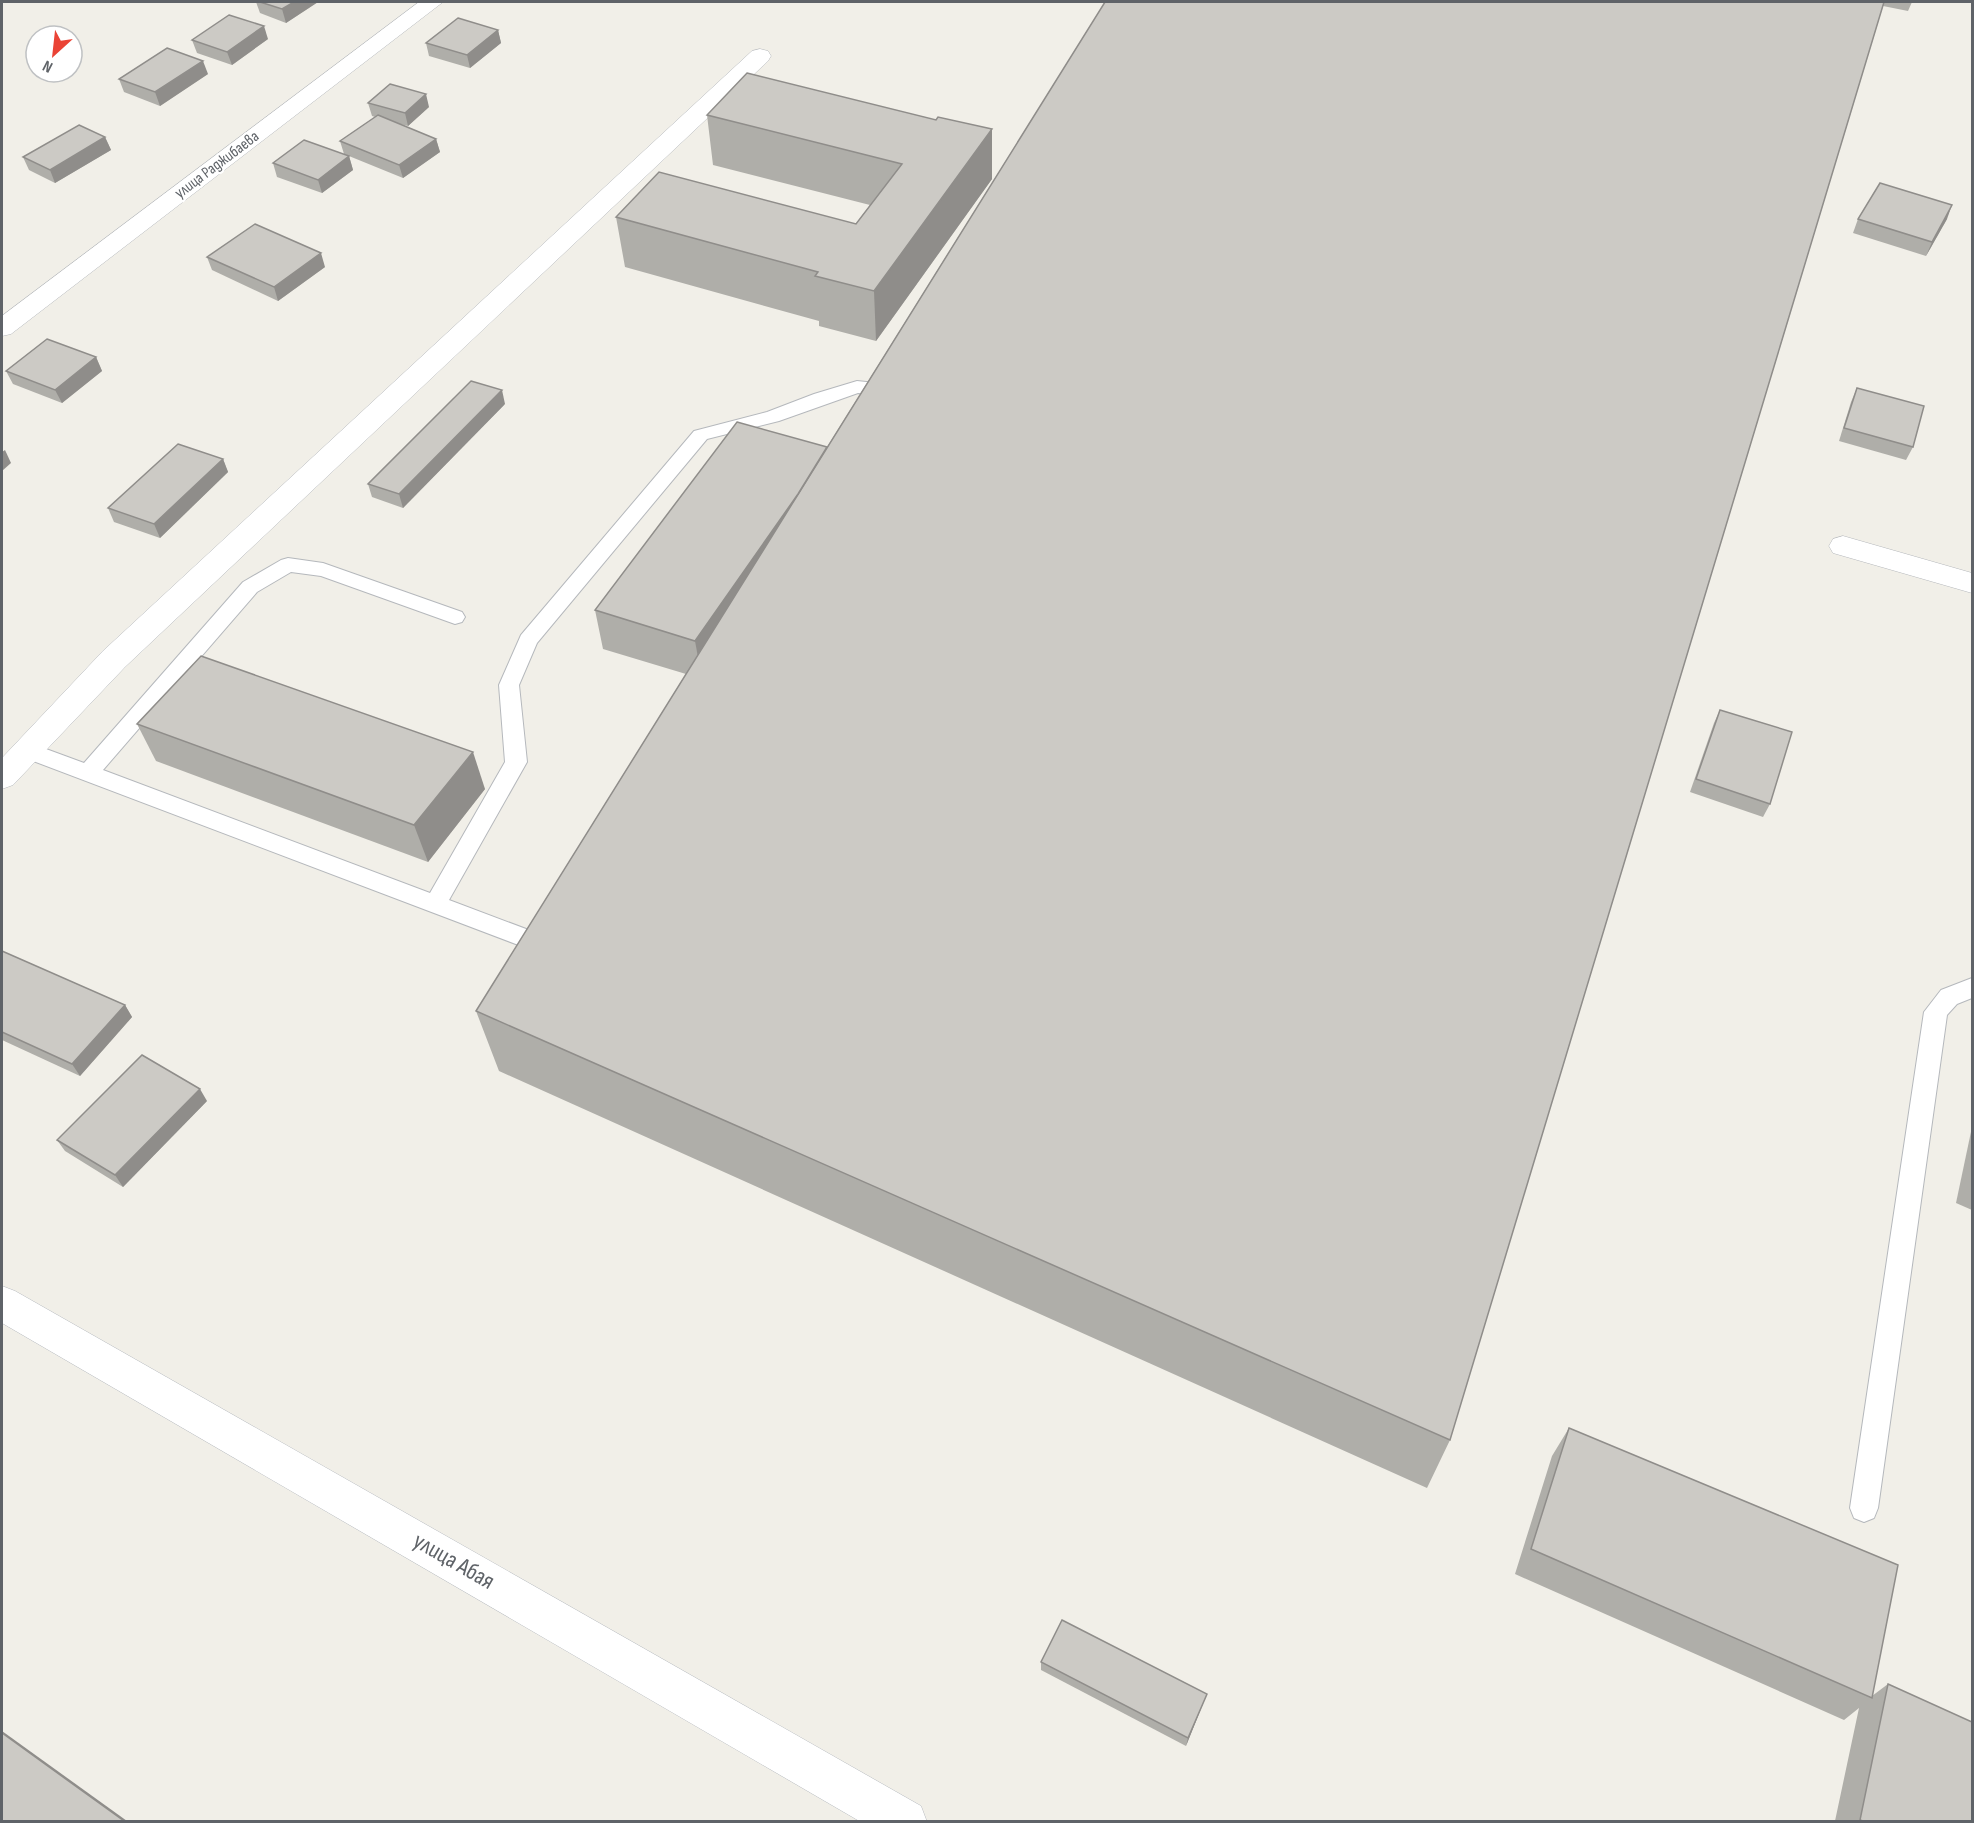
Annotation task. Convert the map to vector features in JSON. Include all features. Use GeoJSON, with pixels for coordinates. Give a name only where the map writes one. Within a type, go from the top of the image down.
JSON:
{"type":"FeatureCollection","features":[{"type":"Feature","properties":{"kind":"street","name":"улица Раджибаева"},"geometry":{"type":"LineString","coordinates":[[2,328],[432,2]]}},
{"type":"Feature","properties":{"kind":"street"},"geometry":{"type":"LineString","coordinates":[[2,777],[114,659],[760,56]]}},
{"type":"Feature","properties":{"kind":"street"},"geometry":{"type":"LineString","coordinates":[[1843,546],[1972,583]]}},
{"type":"Feature","properties":{"kind":"street","name":"улица Абая"},"geometry":{"type":"LineString","coordinates":[[2,1303],[905,1821]]}},
{"type":"Feature","properties":{"kind":"lane"},"geometry":{"type":"LineString","coordinates":[[435,905],[516,762],[509,686],[528,640],[701,435],[773,417],[820,398],[857,387],[914,393]]}},
{"type":"Feature","properties":{"kind":"lane"},"geometry":{"type":"LineString","coordinates":[[89,772],[250,587],[288,565],[323,570],[455,617]]}},
{"type":"Feature","properties":{"kind":"lane"},"geometry":{"type":"LineString","coordinates":[[27,750],[565,954]]}},
{"type":"Feature","properties":{"kind":"lane"},"geometry":{"type":"LineString","coordinates":[[1864,1508],[1936,1012],[1949,997],[1972,988]]}},
{"type":"Feature","properties":{"kind":"building"},"geometry":{"type":"Polygon","coordinates":[[[260,2],[294,2],[282,9],[260,2]]]}},
{"type":"Feature","properties":{"kind":"building"},"geometry":{"type":"Polygon","coordinates":[[[1105,2],[1884,2],[1450,1440],[476,1011],[1105,2]]]}},
{"type":"Feature","properties":{"kind":"building"},"geometry":{"type":"Polygon","coordinates":[[[229,15],[264,26],[227,52],[192,40],[229,15]]]}},
{"type":"Feature","properties":{"kind":"building"},"geometry":{"type":"Polygon","coordinates":[[[458,18],[498,30],[467,55],[426,43],[458,18]]]}},
{"type":"Feature","properties":{"kind":"building"},"geometry":{"type":"Polygon","coordinates":[[[167,48],[203,61],[155,92],[119,79],[167,48]]]}},
{"type":"Feature","properties":{"kind":"building"},"geometry":{"type":"Polygon","coordinates":[[[747,73],[936,120],[938,117],[992,129],[874,291],[815,276],[818,272],[616,217],[659,172],[856,224],[902,164],[707,115],[747,73]]]}},
{"type":"Feature","properties":{"kind":"building"},"geometry":{"type":"Polygon","coordinates":[[[390,84],[426,94],[405,113],[368,103],[390,84]]]}},
{"type":"Feature","properties":{"kind":"building"},"geometry":{"type":"Polygon","coordinates":[[[378,115],[436,139],[399,165],[340,141],[378,115]]]}},
{"type":"Feature","properties":{"kind":"building"},"geometry":{"type":"Polygon","coordinates":[[[79,125],[105,137],[50,170],[23,157],[79,125]]]}},
{"type":"Feature","properties":{"kind":"building"},"geometry":{"type":"Polygon","coordinates":[[[304,140],[349,156],[318,180],[273,163],[304,140]]]}},
{"type":"Feature","properties":{"kind":"building"},"geometry":{"type":"Polygon","coordinates":[[[1880,183],[1952,205],[1932,242],[1858,219],[1880,183]]]}},
{"type":"Feature","properties":{"kind":"building"},"geometry":{"type":"Polygon","coordinates":[[[255,224],[321,253],[274,287],[207,257],[255,224]]]}},
{"type":"Feature","properties":{"kind":"building"},"geometry":{"type":"Polygon","coordinates":[[[47,339],[96,357],[55,390],[6,371],[47,339]]]}},
{"type":"Feature","properties":{"kind":"building"},"geometry":{"type":"Polygon","coordinates":[[[471,381],[502,390],[399,494],[368,484],[471,381]]]}},
{"type":"Feature","properties":{"kind":"building"},"geometry":{"type":"Polygon","coordinates":[[[1857,388],[1924,406],[1913,447],[1844,428],[1857,388]]]}},
{"type":"Feature","properties":{"kind":"building"},"geometry":{"type":"Polygon","coordinates":[[[737,422],[827,447],[798,494],[695,641],[595,610],[737,422]]]}},
{"type":"Feature","properties":{"kind":"building"},"geometry":{"type":"Polygon","coordinates":[[[178,444],[223,459],[154,524],[108,508],[178,444]]]}},
{"type":"Feature","properties":{"kind":"building"},"geometry":{"type":"Polygon","coordinates":[[[201,656],[473,752],[414,825],[137,724],[201,656]]]}},
{"type":"Feature","properties":{"kind":"building"},"geometry":{"type":"Polygon","coordinates":[[[1720,710],[1792,732],[1770,804],[1696,779],[1720,710]]]}},
{"type":"Feature","properties":{"kind":"building"},"geometry":{"type":"Polygon","coordinates":[[[2,951],[125,1005],[72,1064],[2,1032],[2,951]]]}},
{"type":"Feature","properties":{"kind":"building"},"geometry":{"type":"Polygon","coordinates":[[[142,1055],[200,1089],[115,1175],[57,1140],[142,1055]]]}},
{"type":"Feature","properties":{"kind":"building"},"geometry":{"type":"Polygon","coordinates":[[[1569,1428],[1898,1565],[1872,1698],[1531,1549],[1569,1428]]]}},
{"type":"Feature","properties":{"kind":"building"},"geometry":{"type":"Polygon","coordinates":[[[1062,1620],[1207,1694],[1188,1738],[1041,1662],[1062,1620]]]}},
{"type":"Feature","properties":{"kind":"building"},"geometry":{"type":"Polygon","coordinates":[[[1888,1684],[1972,1722],[1972,1821],[1860,1820],[1888,1684]]]}},
{"type":"Feature","properties":{"kind":"building"},"geometry":{"type":"Polygon","coordinates":[[[2,1733],[124,1821],[2,1821],[2,1733]]]}}]}
